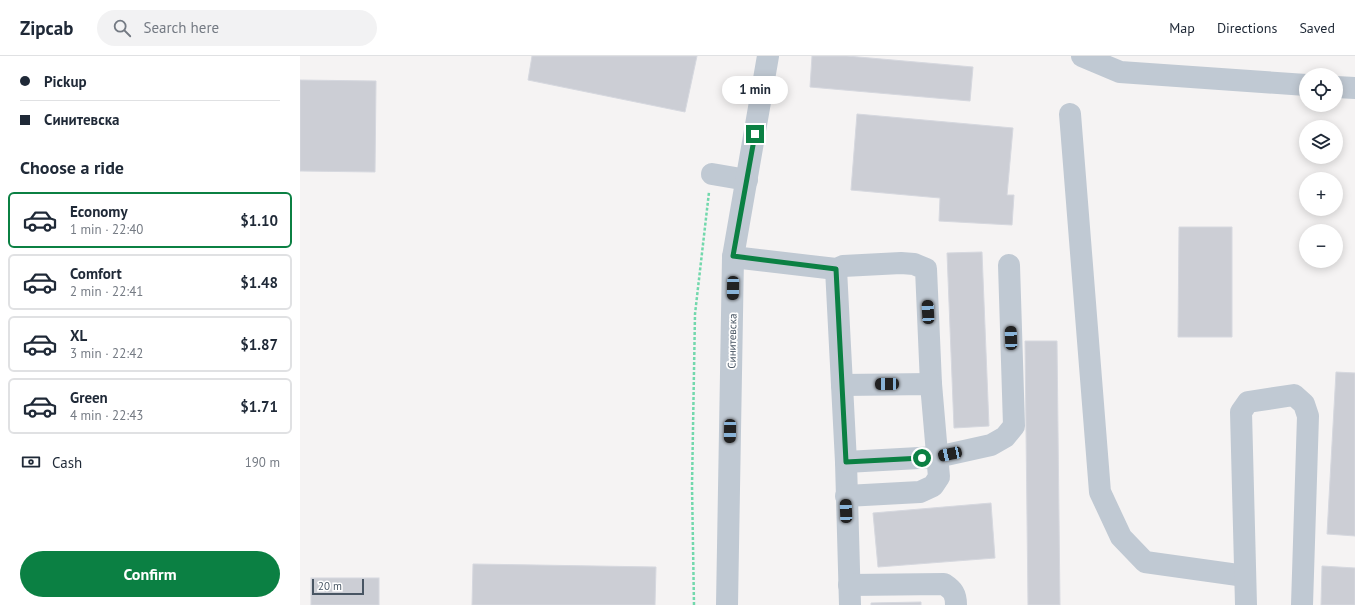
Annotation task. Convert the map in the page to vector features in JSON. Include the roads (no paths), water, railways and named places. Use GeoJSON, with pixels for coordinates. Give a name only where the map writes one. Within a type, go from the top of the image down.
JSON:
{"type":"FeatureCollection","features":[{"type":"Feature","properties":{"kind":"street","name":"Синитевска"},"geometry":{"type":"LineString","coordinates":[[727,605],[733,256],[768,56]]}},
{"type":"Feature","properties":{"kind":"street"},"geometry":{"type":"LineString","coordinates":[[1082,56],[1120,72],[1299,85]]}},
{"type":"Feature","properties":{"kind":"street"},"geometry":{"type":"LineString","coordinates":[[1343,87],[1355,88]]}},
{"type":"Feature","properties":{"kind":"street"},"geometry":{"type":"LineString","coordinates":[[1070,114],[1100,492],[1121,537],[1145,562],[1245,576]]}},
{"type":"Feature","properties":{"kind":"street"},"geometry":{"type":"LineString","coordinates":[[712,174],[747,180]]}},
{"type":"Feature","properties":{"kind":"street"},"geometry":{"type":"LineString","coordinates":[[733,256],[836,269],[843,266],[900,263],[914,264],[926,269],[931,384],[939,477],[933,486],[920,492],[846,496]]}},
{"type":"Feature","properties":{"kind":"street"},"geometry":{"type":"LineString","coordinates":[[846,462],[937,457],[991,445],[1005,437],[1014,426],[1009,265]]}},
{"type":"Feature","properties":{"kind":"street"},"geometry":{"type":"LineString","coordinates":[[836,269],[846,462],[850,595],[944,584],[956,595],[956,605]]}},
{"type":"Feature","properties":{"kind":"street"},"geometry":{"type":"LineString","coordinates":[[842,385],[931,384]]}},
{"type":"Feature","properties":{"kind":"street"},"geometry":{"type":"LineString","coordinates":[[1246,605],[1242,412],[1248,402],[1294,395],[1304,404],[1308,416],[1302,605]]}}]}
